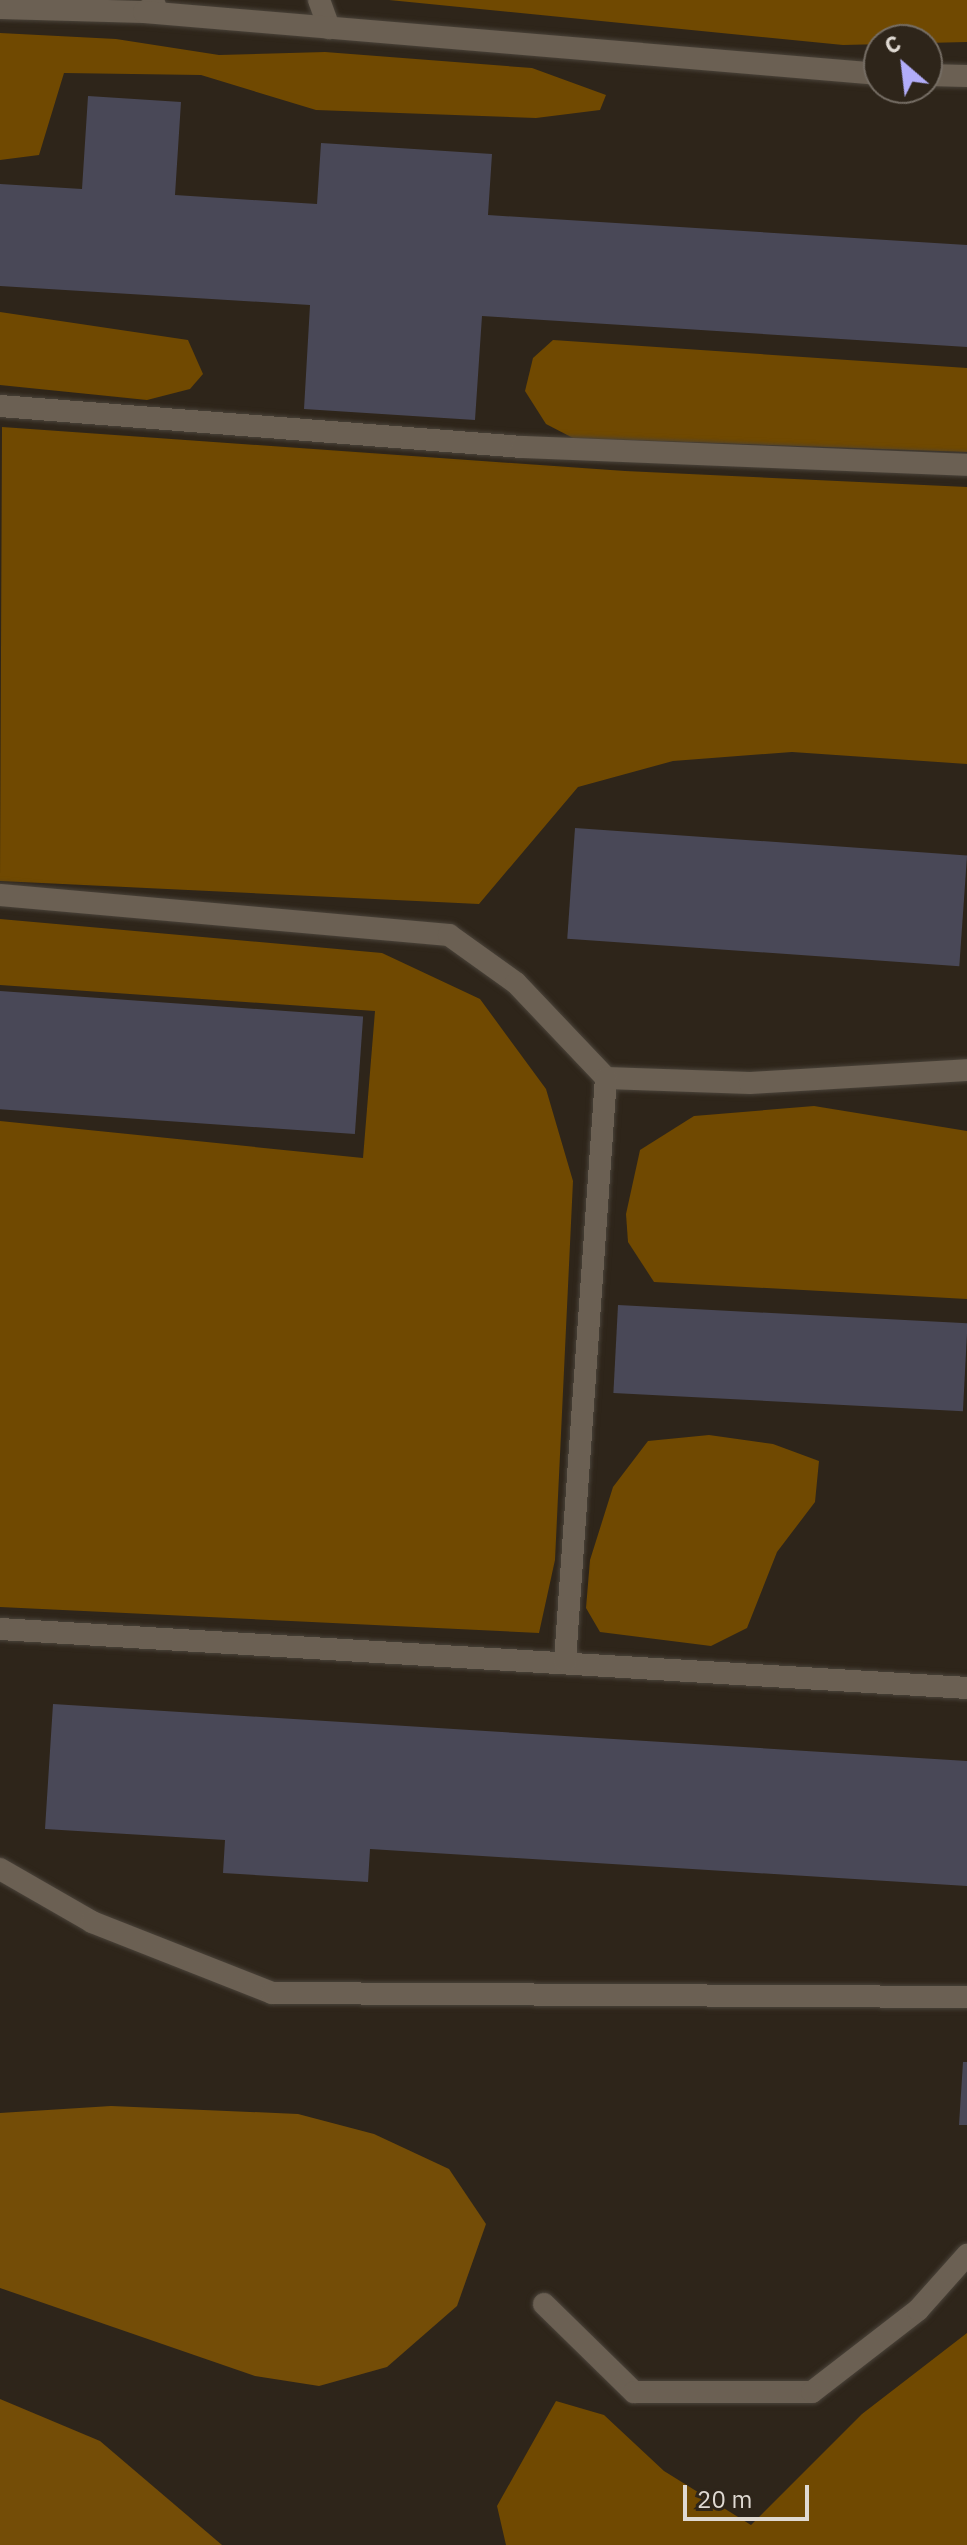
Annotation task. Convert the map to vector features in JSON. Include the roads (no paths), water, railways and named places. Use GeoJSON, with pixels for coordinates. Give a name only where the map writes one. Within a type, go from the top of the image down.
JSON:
{"type":"FeatureCollection","features":[{"type":"Feature","properties":{"kind":"lane"},"geometry":{"type":"LineString","coordinates":[[319,0],[329,28]]}},
{"type":"Feature","properties":{"kind":"lane"},"geometry":{"type":"LineString","coordinates":[[0,8],[153,6],[329,28],[863,73]]}},
{"type":"Feature","properties":{"kind":"lane"},"geometry":{"type":"LineString","coordinates":[[943,75],[967,76]]}},
{"type":"Feature","properties":{"kind":"lane"},"geometry":{"type":"LineString","coordinates":[[0,406],[522,447],[967,465]]}},
{"type":"Feature","properties":{"kind":"lane"},"geometry":{"type":"LineString","coordinates":[[0,895],[449,935],[516,983],[606,1078],[750,1083],[967,1070]]}},
{"type":"Feature","properties":{"kind":"lane"},"geometry":{"type":"LineString","coordinates":[[565,1661],[606,1078]]}},
{"type":"Feature","properties":{"kind":"lane"},"geometry":{"type":"LineString","coordinates":[[0,1629],[565,1661],[967,1688]]}},
{"type":"Feature","properties":{"kind":"lane"},"geometry":{"type":"LineString","coordinates":[[0,1869],[92,1922],[272,1993],[967,1997]]}},
{"type":"Feature","properties":{"kind":"lane"},"geometry":{"type":"LineString","coordinates":[[544,2304],[634,2392],[812,2392],[918,2310],[967,2255]]}}]}
